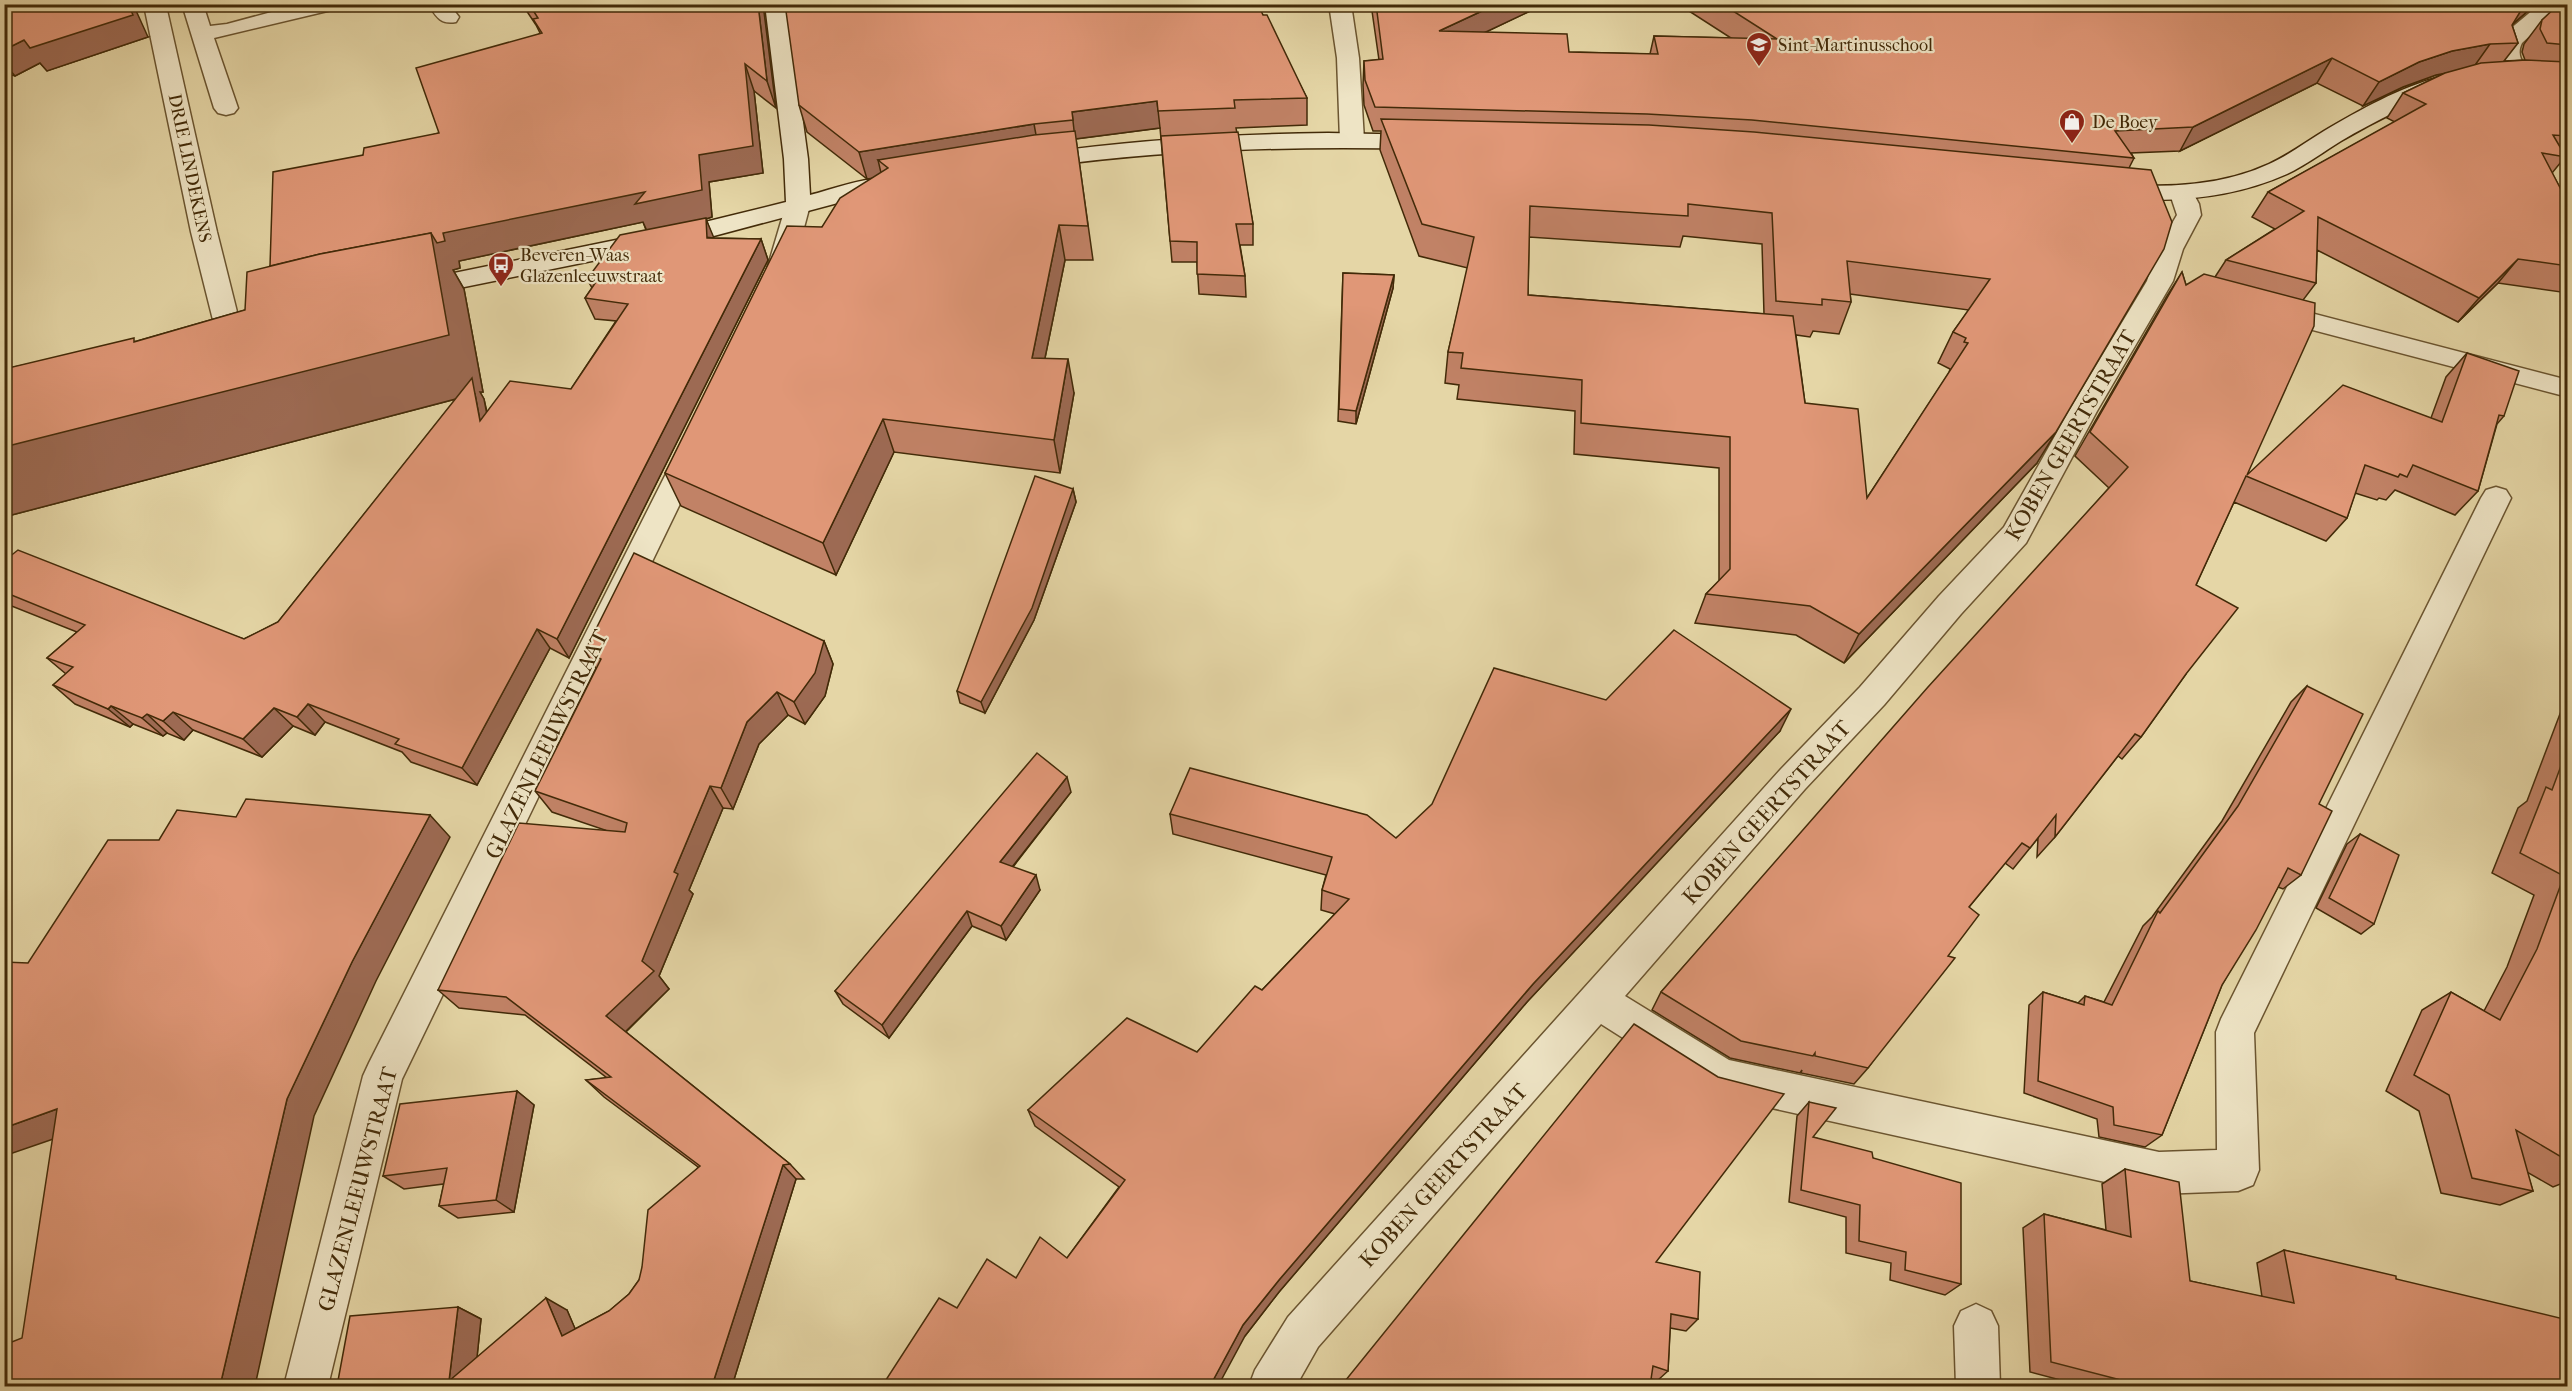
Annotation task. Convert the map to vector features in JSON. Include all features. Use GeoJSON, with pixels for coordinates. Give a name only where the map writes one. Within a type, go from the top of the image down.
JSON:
{"type":"FeatureCollection","features":[{"type":"Feature","properties":{"kind":"street","name":"DRIE LINDEKENS"},"geometry":{"type":"LineString","coordinates":[[160,4],[156,10],[228,333]]}},
{"type":"Feature","properties":{"kind":"street"},"geometry":{"type":"LineString","coordinates":[[192,4],[226,108]]}},
{"type":"Feature","properties":{"kind":"street"},"geometry":{"type":"LineString","coordinates":[[202,33],[227,30],[328,4]]}},
{"type":"Feature","properties":{"kind":"street"},"geometry":{"type":"LineString","coordinates":[[768,293],[781,267],[798,205],[796,159],[776,4]]}},
{"type":"Feature","properties":{"kind":"street"},"geometry":{"type":"LineString","coordinates":[[1340,4],[1348,58],[1352,140]]}},
{"type":"Feature","properties":{"kind":"street"},"geometry":{"type":"LineString","coordinates":[[2521,76],[2508,57],[2507,49],[2511,40],[2554,4]]}},
{"type":"Feature","properties":{"kind":"street"},"geometry":{"type":"LineString","coordinates":[[2489,76],[2544,77]]}},
{"type":"Feature","properties":{"kind":"street"},"geometry":{"type":"LineString","coordinates":[[2095,189],[2182,194],[2230,185],[2280,168],[2373,113],[2408,96],[2456,80]]}},
{"type":"Feature","properties":{"kind":"street"},"geometry":{"type":"LineString","coordinates":[[1016,164],[1174,146],[1352,140],[1445,142]]}},
{"type":"Feature","properties":{"kind":"street"},"geometry":{"type":"LineString","coordinates":[[392,294],[710,229],[863,189],[910,182]]}},
{"type":"Feature","properties":{"kind":"street","name":"KOBEN GEERTSTRAAT"},"geometry":{"type":"LineString","coordinates":[[1271,1386],[1303,1332],[1793,778],[1872,696],[2015,536],[2083,411],[2171,284],[2170,249],[2188,215],[2187,204],[2182,194]]}},
{"type":"Feature","properties":{"kind":"street","name":"GLAZENLEEUWSTRAAT"},"geometry":{"type":"LineString","coordinates":[[306,1386],[382,1076],[703,426]]}},
{"type":"Feature","properties":{"kind":"street"},"geometry":{"type":"LineString","coordinates":[[1598,1001],[1722,1078],[2159,1173],[2238,1170],[2235,1032],[2496,498]]}},
{"type":"Feature","properties":{"kind":"street"},"geometry":{"type":"LineString","coordinates":[[1976,1326],[1978,1386]]}},
{"type":"Feature","properties":{"kind":"lane"},"geometry":{"type":"LineString","coordinates":[[2251,305],[2568,389]]}},
{"type":"Feature","properties":{"kind":"building"},"geometry":{"type":"Polygon","coordinates":[[[4,4],[128,4],[133,15],[30,48],[24,40],[4,50],[4,4]]]}},
{"type":"Feature","properties":{"kind":"building"},"geometry":{"type":"Polygon","coordinates":[[[529,4],[758,4],[767,81],[745,64],[753,146],[699,155],[702,190],[635,204],[645,192],[443,233],[445,241],[437,243],[431,233],[270,266],[273,172],[363,155],[364,148],[439,133],[416,68],[542,33],[533,19],[538,18],[529,4]]]}},
{"type":"Feature","properties":{"kind":"building"},"geometry":{"type":"Polygon","coordinates":[[[785,4],[1258,4],[1263,15],[1267,15],[1307,98],[1234,100],[1235,108],[1158,111],[1157,101],[1072,112],[1073,120],[1034,124],[859,152],[799,105],[785,4]]]}},
{"type":"Feature","properties":{"kind":"building"},"geometry":{"type":"Polygon","coordinates":[[[1376,4],[1497,4],[1439,31],[1567,34],[1569,52],[1658,54],[1654,36],[1777,39],[1722,4],[2525,4],[2512,25],[2518,43],[2490,44],[2452,51],[2419,62],[2379,82],[2332,58],[2193,127],[2115,131],[2134,158],[1752,120],[1647,114],[1375,107],[1365,80],[1364,61],[1383,59],[1376,4]]]}},
{"type":"Feature","properties":{"kind":"building"},"geometry":{"type":"Polygon","coordinates":[[[2559,4],[2568,4],[2568,45],[2547,43],[2540,29],[2542,20],[2559,4]]]}},
{"type":"Feature","properties":{"kind":"building"},"geometry":{"type":"Polygon","coordinates":[[[2526,60],[2568,62],[2568,136],[2553,135],[2566,157],[2542,153],[2568,203],[2568,266],[2518,259],[2479,298],[2318,217],[2316,283],[2226,260],[2304,211],[2268,192],[2426,104],[2403,93],[2445,73],[2481,63],[2526,60]]]}},
{"type":"Feature","properties":{"kind":"building"},"geometry":{"type":"Polygon","coordinates":[[[1381,119],[1649,125],[1754,132],[2151,170],[2172,222],[2164,249],[2056,432],[1859,634],[1810,606],[1706,594],[1730,569],[1730,437],[1581,423],[1582,380],[1461,368],[1463,353],[1448,352],[1474,237],[1422,224],[1381,119]],[[1688,204],[1688,216],[1530,206],[1528,295],[1793,316],[1805,403],[1858,409],[1867,498],[1968,343],[1964,342],[1966,338],[1953,332],[1990,279],[1847,261],[1851,302],[1822,299],[1822,305],[1776,301],[1772,213],[1688,204]]]}},
{"type":"Feature","properties":{"kind":"building"},"geometry":{"type":"Polygon","coordinates":[[[1075,131],[1088,226],[1059,225],[1032,358],[1068,359],[1054,440],[883,419],[823,543],[665,473],[787,226],[822,227],[840,198],[888,168],[878,160],[1034,135],[1075,131]]]}},
{"type":"Feature","properties":{"kind":"building"},"geometry":{"type":"Polygon","coordinates":[[[1238,132],[1253,224],[1236,224],[1245,276],[1197,274],[1197,242],[1170,241],[1161,136],[1238,132]]]}},
{"type":"Feature","properties":{"kind":"building"},"geometry":{"type":"Polygon","coordinates":[[[706,218],[707,238],[761,239],[557,639],[537,629],[462,768],[395,744],[399,739],[308,704],[297,717],[274,708],[243,739],[173,712],[163,721],[147,714],[142,718],[111,706],[108,709],[53,685],[73,667],[47,658],[85,625],[4,592],[4,561],[18,550],[244,639],[278,622],[472,378],[480,421],[510,381],[571,389],[628,304],[585,298],[598,279],[587,279],[620,235],[706,218]]]}},
{"type":"Feature","properties":{"kind":"building"},"geometry":{"type":"Polygon","coordinates":[[[431,233],[449,335],[4,447],[4,369],[134,338],[134,342],[245,310],[247,272],[320,254],[431,233]]]}},
{"type":"Feature","properties":{"kind":"building"},"geometry":{"type":"Polygon","coordinates":[[[2182,272],[2186,285],[2204,274],[2315,303],[2314,326],[2247,475],[2343,385],[2442,422],[2467,353],[2519,371],[2504,416],[2499,415],[2478,491],[2413,465],[2407,477],[2400,474],[2398,477],[2365,465],[2347,518],[2246,476],[2196,585],[2238,608],[2186,674],[2141,737],[2135,734],[2055,837],[2056,815],[2030,848],[2022,843],[1969,907],[1979,915],[1948,956],[1955,958],[1868,1068],[1815,1056],[1815,1053],[1813,1056],[1741,1041],[1661,992],[1928,687],[2128,467],[2090,432],[2182,272]]]}},
{"type":"Feature","properties":{"kind":"building"},"geometry":{"type":"Polygon","coordinates":[[[1343,273],[1394,275],[1356,411],[1339,409],[1343,273]]]}},
{"type":"Feature","properties":{"kind":"building"},"geometry":{"type":"Polygon","coordinates":[[[1035,476],[1073,489],[1032,608],[981,702],[957,691],[1035,476]]]}},
{"type":"Feature","properties":{"kind":"building"},"geometry":{"type":"Polygon","coordinates":[[[634,553],[824,641],[815,673],[794,702],[777,692],[747,722],[721,788],[710,786],[674,872],[678,874],[642,961],[654,971],[606,1016],[790,1164],[783,1165],[712,1386],[337,1386],[350,1316],[458,1307],[449,1381],[546,1298],[562,1336],[609,1311],[629,1294],[639,1280],[648,1210],[700,1166],[586,1080],[611,1077],[506,997],[438,990],[519,823],[625,832],[627,823],[535,791],[601,659],[585,651],[634,553]]]}},
{"type":"Feature","properties":{"kind":"building"},"geometry":{"type":"Polygon","coordinates":[[[1674,630],[1791,709],[1533,984],[1279,1280],[1243,1325],[1210,1386],[882,1386],[939,1298],[957,1308],[987,1259],[1016,1278],[1040,1237],[1067,1258],[1125,1180],[1028,1110],[1127,1018],[1197,1052],[1255,986],[1262,990],[1349,899],[1322,890],[1332,857],[1170,814],[1190,768],[1367,815],[1396,838],[1432,804],[1494,668],[1606,700],[1674,630]]]}},
{"type":"Feature","properties":{"kind":"building"},"geometry":{"type":"Polygon","coordinates":[[[2307,686],[2363,714],[2319,804],[2332,811],[2301,875],[2288,868],[2256,930],[2222,985],[2162,1135],[2114,1125],[2113,1107],[2038,1081],[2043,992],[2084,1005],[2085,996],[2112,1005],[2158,911],[2160,913],[2238,806],[2307,686]]]}},
{"type":"Feature","properties":{"kind":"building"},"geometry":{"type":"Polygon","coordinates":[[[2568,747],[2568,1161],[2516,1130],[2533,1191],[2472,1178],[2449,1095],[2414,1075],[2451,992],[2500,1020],[2537,949],[2564,876],[2520,853],[2546,787],[2552,790],[2568,747]]]}},
{"type":"Feature","properties":{"kind":"building"},"geometry":{"type":"Polygon","coordinates":[[[1037,753],[1067,777],[1000,862],[1036,875],[1001,926],[967,911],[882,1025],[835,991],[1037,753]]]}},
{"type":"Feature","properties":{"kind":"building"},"geometry":{"type":"Polygon","coordinates":[[[246,799],[430,815],[352,962],[287,1099],[220,1386],[4,1386],[4,1345],[22,1338],[57,1109],[4,1128],[4,962],[28,963],[108,840],[159,840],[177,810],[236,817],[246,799]]]}},
{"type":"Feature","properties":{"kind":"building"},"geometry":{"type":"Polygon","coordinates":[[[2360,834],[2399,855],[2374,924],[2329,898],[2360,834]]]}},
{"type":"Feature","properties":{"kind":"building"},"geometry":{"type":"Polygon","coordinates":[[[1634,1024],[1718,1077],[1784,1094],[1656,1262],[1700,1272],[1698,1319],[1671,1314],[1668,1371],[1653,1366],[1650,1386],[1341,1386],[1634,1024]]]}},
{"type":"Feature","properties":{"kind":"building"},"geometry":{"type":"Polygon","coordinates":[[[517,1091],[496,1200],[439,1206],[447,1168],[383,1176],[400,1104],[517,1091]]]}},
{"type":"Feature","properties":{"kind":"building"},"geometry":{"type":"Polygon","coordinates":[[[1809,1102],[1836,1108],[1813,1137],[1872,1152],[1873,1158],[1961,1183],[1961,1284],[1905,1270],[1906,1252],[1859,1241],[1860,1205],[1801,1190],[1809,1102]]]}},
{"type":"Feature","properties":{"kind":"building"},"geometry":{"type":"Polygon","coordinates":[[[2125,1169],[2179,1182],[2190,1281],[2294,1303],[2284,1250],[2568,1320],[2568,1386],[2144,1386],[2051,1362],[2044,1214],[2131,1237],[2125,1169]]]}},
{"type":"Feature","properties":{"kind":"place","name":"Sint-Martinusschool"},"geometry":{"type":"Point","coordinates":[1759,68]}},
{"type":"Feature","properties":{"kind":"place","name":"De Boey"},"geometry":{"type":"Point","coordinates":[2072,145]}},
{"type":"Feature","properties":{"kind":"place","name":"Beveren-Waas Glazenleeuwstraat"},"geometry":{"type":"Point","coordinates":[501,288]}}]}
